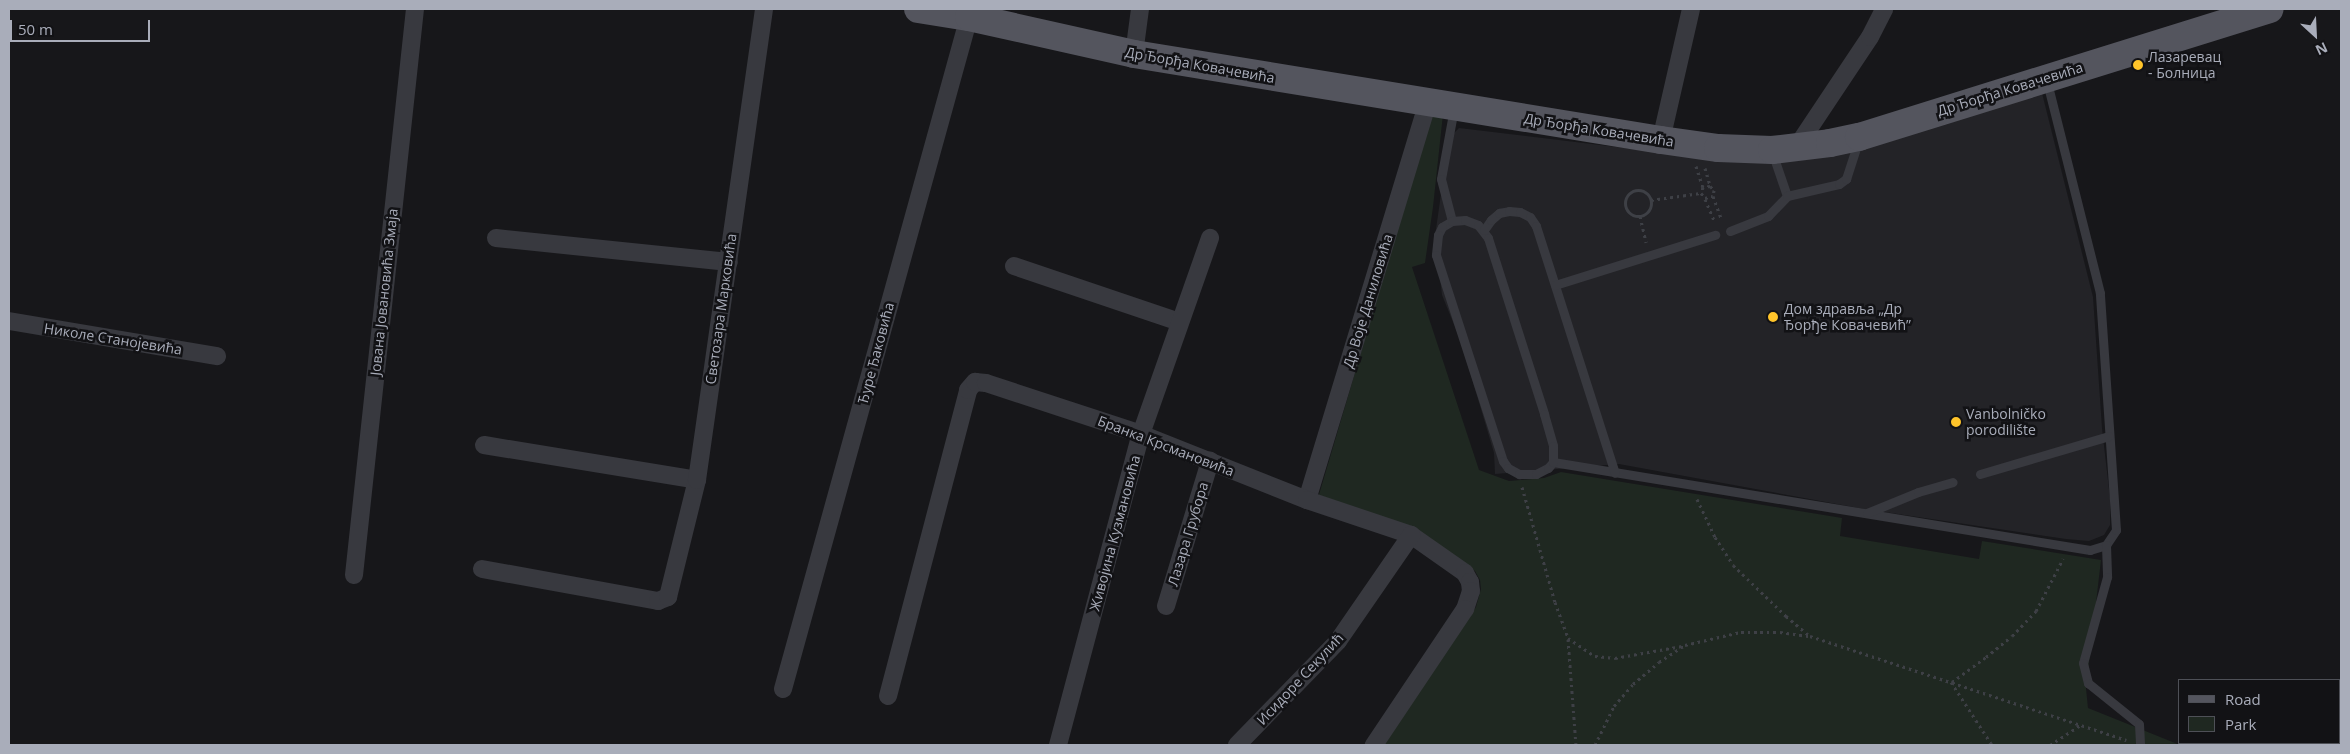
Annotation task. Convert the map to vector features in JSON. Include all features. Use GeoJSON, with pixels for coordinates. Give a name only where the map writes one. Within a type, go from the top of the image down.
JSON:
{"type":"FeatureCollection","features":[{"type":"Feature","properties":{"kind":"main road","name":"Др Ђорђа Ковачевића"},"geometry":{"type":"LineString","coordinates":[[918,9],[969,18],[1134,54],[1441,105],[1718,148],[1784,149],[1859,137],[2258,10]]}},
{"type":"Feature","properties":{"kind":"street","name":"Јована Јовановића Змаја"},"geometry":{"type":"LineString","coordinates":[[354,575],[415,9]]}},
{"type":"Feature","properties":{"kind":"street","name":"Светозара Марковића"},"geometry":{"type":"LineString","coordinates":[[482,568],[658,601],[668,597],[697,480],[764,9]]}},
{"type":"Feature","properties":{"kind":"street"},"geometry":{"type":"LineString","coordinates":[[1134,54],[1140,9]]}},
{"type":"Feature","properties":{"kind":"street"},"geometry":{"type":"LineString","coordinates":[[1661,140],[1691,9]]}},
{"type":"Feature","properties":{"kind":"street"},"geometry":{"type":"LineString","coordinates":[[1784,149],[1870,37],[1884,9]]}},
{"type":"Feature","properties":{"kind":"street","name":"Ђуре Ђаковића"},"geometry":{"type":"LineString","coordinates":[[783,688],[969,18]]}},
{"type":"Feature","properties":{"kind":"street","name":"Др Воје Даниловића"},"geometry":{"type":"LineString","coordinates":[[1307,500],[1441,105]]}},
{"type":"Feature","properties":{"kind":"street"},"geometry":{"type":"LineString","coordinates":[[496,238],[728,262]]}},
{"type":"Feature","properties":{"kind":"street","name":"Живојина Кузмановића"},"geometry":{"type":"LineString","coordinates":[[1058,745],[1141,434],[1210,238]]}},
{"type":"Feature","properties":{"kind":"street"},"geometry":{"type":"LineString","coordinates":[[1014,266],[1179,322]]}},
{"type":"Feature","properties":{"kind":"street","name":"Николе Станојевића"},"geometry":{"type":"LineString","coordinates":[[9,321],[216,356]]}},
{"type":"Feature","properties":{"kind":"street","name":"Бранка Крсмановића"},"geometry":{"type":"LineString","coordinates":[[888,696],[968,390],[975,382],[986,383],[1141,434],[1307,500],[1411,535],[1465,573],[1470,582],[1471,591],[1465,609],[1374,745]]}},
{"type":"Feature","properties":{"kind":"street"},"geometry":{"type":"LineString","coordinates":[[484,445],[697,480]]}},
{"type":"Feature","properties":{"kind":"street","name":"Лазара Грубора"},"geometry":{"type":"LineString","coordinates":[[1166,606],[1210,461]]}},
{"type":"Feature","properties":{"kind":"street","name":"Исидоре Секулић"},"geometry":{"type":"LineString","coordinates":[[1237,745],[1338,641],[1411,535]]}},
{"type":"Feature","properties":{"kind":"lane"},"geometry":{"type":"LineString","coordinates":[[2046,77],[2100,293],[2116,530],[2106,545],[2107,576],[2083,663],[2088,682],[2139,724],[2136,744]]}},
{"type":"Feature","properties":{"kind":"lane"},"geometry":{"type":"LineString","coordinates":[[1441,105],[1441,179],[1452,221]]}},
{"type":"Feature","properties":{"kind":"lane"},"geometry":{"type":"LineString","coordinates":[[1730,231],[1768,216],[1787,196],[1839,184],[1846,179],[1859,137]]}},
{"type":"Feature","properties":{"kind":"lane"},"geometry":{"type":"LineString","coordinates":[[1784,149],[1787,196]]}},
{"type":"Feature","properties":{"kind":"lane"},"geometry":{"type":"LineString","coordinates":[[1484,230],[1491,220],[1499,214],[1520,212],[1530,217],[1536,226],[1615,473]]}},
{"type":"Feature","properties":{"kind":"lane"},"geometry":{"type":"LineString","coordinates":[[1465,220],[1484,230],[1553,446],[1553,462],[1548,468],[1536,474],[1518,474],[1508,468],[1503,461],[1436,255],[1438,235],[1442,227],[1452,221],[1465,220]]}},
{"type":"Feature","properties":{"kind":"lane"},"geometry":{"type":"LineString","coordinates":[[1555,285],[1715,235]]}},
{"type":"Feature","properties":{"kind":"lane"},"geometry":{"type":"LineString","coordinates":[[1980,474],[2109,436]]}},
{"type":"Feature","properties":{"kind":"lane"},"geometry":{"type":"LineString","coordinates":[[1553,462],[2090,550],[2106,545]]}},
{"type":"Feature","properties":{"kind":"lane"},"geometry":{"type":"LineString","coordinates":[[1867,514],[1918,492],[1953,482]]}},
{"type":"Feature","properties":{"kind":"path"},"geometry":{"type":"LineString","coordinates":[[1701,193],[1703,187],[1710,186],[1714,190],[1713,196],[1721,218]]}},
{"type":"Feature","properties":{"kind":"path"},"geometry":{"type":"LineString","coordinates":[[1638,189],[1649,194],[1651,200],[1649,211],[1640,216],[1628,212],[1625,200],[1628,195],[1638,189]]}},
{"type":"Feature","properties":{"kind":"path"},"geometry":{"type":"LineString","coordinates":[[1701,193],[1714,220]]}},
{"type":"Feature","properties":{"kind":"path"},"geometry":{"type":"LineString","coordinates":[[1651,200],[1701,193]]}},
{"type":"Feature","properties":{"kind":"path"},"geometry":{"type":"LineString","coordinates":[[1705,198],[1713,196]]}},
{"type":"Feature","properties":{"kind":"path"},"geometry":{"type":"LineString","coordinates":[[1640,216],[1650,256]]}},
{"type":"Feature","properties":{"kind":"path"},"geometry":{"type":"LineString","coordinates":[[1518,474],[1555,602],[1568,638],[1576,745]]}},
{"type":"Feature","properties":{"kind":"path"},"geometry":{"type":"LineString","coordinates":[[1690,484],[1715,537],[1733,565],[1786,616],[1810,636]]}},
{"type":"Feature","properties":{"kind":"path"},"geometry":{"type":"LineString","coordinates":[[1951,682],[1986,658],[2012,636],[2036,611],[2070,546]]}},
{"type":"Feature","properties":{"kind":"path"},"geometry":{"type":"LineString","coordinates":[[1568,638],[1595,656],[1615,658],[1685,645],[1740,632],[1780,632],[1810,636],[2082,724],[2136,744]]}},
{"type":"Feature","properties":{"kind":"path"},"geometry":{"type":"LineString","coordinates":[[1595,745],[1614,706],[1633,684],[1685,645]]}},
{"type":"Feature","properties":{"kind":"path"},"geometry":{"type":"LineString","coordinates":[[1951,682],[1992,745]]}},
{"type":"Feature","properties":{"kind":"path"},"geometry":{"type":"LineString","coordinates":[[2050,745],[2082,724]]}},
{"type":"Feature","properties":{"kind":"shaded area","name":"Дом здравља „Др Ђорђе Ковачевић”"},"geometry":{"type":"Polygon","coordinates":[[[2042,93],[2093,297],[2102,428],[2110,498],[2110,525],[2104,535],[2089,541],[2066,539],[1864,509],[1619,464],[1495,474],[1494,453],[1459,337],[1442,295],[1435,236],[1449,138],[1459,128],[1682,155],[2042,93]]]}},
{"type":"Feature","properties":{"kind":"green space"},"geometry":{"type":"Polygon","coordinates":[[[1432,112],[1443,114],[1433,207],[1425,263],[1412,267],[1479,470],[1509,481],[1544,478],[1561,472],[1842,518],[1840,536],[1979,559],[1982,541],[2101,560],[2086,688],[2088,708],[2180,745],[1383,745],[1476,607],[1481,589],[1480,580],[1475,571],[1421,533],[1318,498],[1432,112]]]}},
{"type":"Feature","properties":{"kind":"place","name":"Лазаревац - Болница"},"geometry":{"type":"Point","coordinates":[2138,65]}},
{"type":"Feature","properties":{"kind":"place","name":"Дом здравља „Др Ђорђе Ковачевић”"},"geometry":{"type":"Point","coordinates":[1773,317]}},
{"type":"Feature","properties":{"kind":"place","name":"Vanbolničko porodilište"},"geometry":{"type":"Point","coordinates":[1956,422]}}]}
